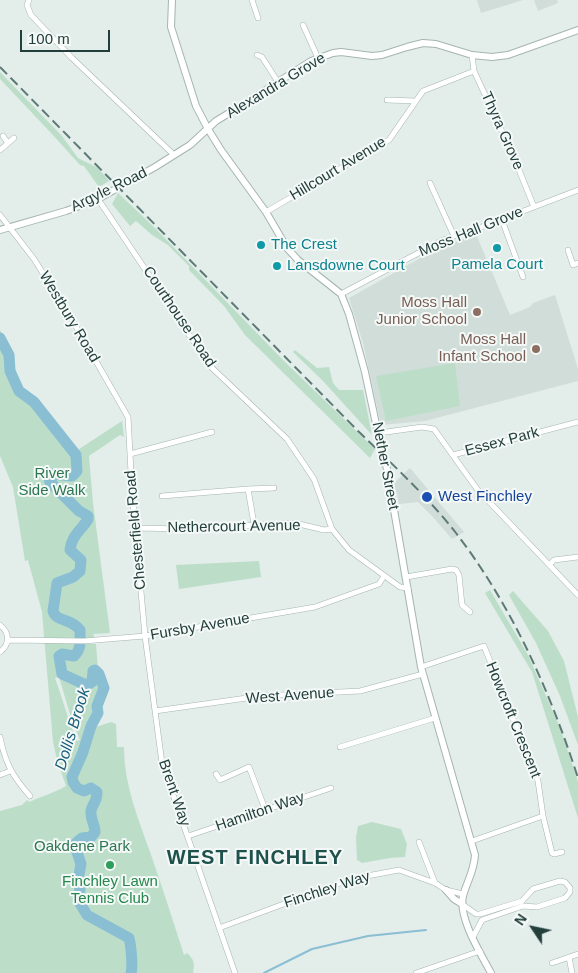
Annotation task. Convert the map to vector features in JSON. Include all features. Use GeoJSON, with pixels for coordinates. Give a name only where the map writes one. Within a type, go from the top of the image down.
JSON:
{"type":"FeatureCollection","features":[{"type":"Feature","properties":{"kind":"street"},"geometry":{"type":"LineString","coordinates":[[29,0],[30,15],[72,58],[174,155]]}},
{"type":"Feature","properties":{"kind":"street"},"geometry":{"type":"LineString","coordinates":[[172,0],[171,27],[196,106],[208,129],[266,212],[288,248],[298,260],[341,294]]}},
{"type":"Feature","properties":{"kind":"street"},"geometry":{"type":"LineString","coordinates":[[252,0],[258,18]]}},
{"type":"Feature","properties":{"kind":"street"},"geometry":{"type":"LineString","coordinates":[[303,25],[318,58]]}},
{"type":"Feature","properties":{"kind":"street","name":"Alexandra Grove"},"geometry":{"type":"LineString","coordinates":[[208,129],[216,121],[318,58],[341,52],[364,56],[382,55],[423,43],[436,44],[472,55],[492,57],[508,55],[578,30]]}},
{"type":"Feature","properties":{"kind":"street"},"geometry":{"type":"LineString","coordinates":[[257,55],[262,57],[278,82]]}},
{"type":"Feature","properties":{"kind":"street","name":"Thyra Grove"},"geometry":{"type":"LineString","coordinates":[[472,55],[474,70],[513,155],[534,207]]}},
{"type":"Feature","properties":{"kind":"street","name":"Hillcourt Avenue"},"geometry":{"type":"LineString","coordinates":[[266,212],[389,140],[423,91],[474,70]]}},
{"type":"Feature","properties":{"kind":"street"},"geometry":{"type":"LineString","coordinates":[[387,100],[416,101]]}},
{"type":"Feature","properties":{"kind":"street","name":"Argyle Road"},"geometry":{"type":"LineString","coordinates":[[0,230],[66,211],[98,198],[190,145],[208,129]]}},
{"type":"Feature","properties":{"kind":"street"},"geometry":{"type":"LineString","coordinates":[[2,136],[8,143]]}},
{"type":"Feature","properties":{"kind":"street"},"geometry":{"type":"LineString","coordinates":[[0,150],[14,138]]}},
{"type":"Feature","properties":{"kind":"street"},"geometry":{"type":"LineString","coordinates":[[430,183],[454,236]]}},
{"type":"Feature","properties":{"kind":"street","name":"Moss Hall Grove"},"geometry":{"type":"LineString","coordinates":[[341,294],[395,264],[454,236],[502,220],[578,190]]}},
{"type":"Feature","properties":{"kind":"street","name":"Courthouse Road"},"geometry":{"type":"LineString","coordinates":[[98,198],[210,366],[287,440],[314,479],[332,529],[349,550],[400,588],[408,588]]}},
{"type":"Feature","properties":{"kind":"street","name":"Westbury Road"},"geometry":{"type":"LineString","coordinates":[[0,215],[34,259],[74,323],[128,417],[128,424]]}},
{"type":"Feature","properties":{"kind":"street"},"geometry":{"type":"LineString","coordinates":[[502,220],[523,276]]}},
{"type":"Feature","properties":{"kind":"street"},"geometry":{"type":"LineString","coordinates":[[568,250],[573,265],[578,263]]}},
{"type":"Feature","properties":{"kind":"street","name":"Nether Street"},"geometry":{"type":"LineString","coordinates":[[341,294],[349,314],[365,372],[387,469],[422,671],[475,855],[474,864],[463,894],[462,904],[465,921],[491,973]]}},
{"type":"Feature","properties":{"kind":"street","name":"Essex Park"},"geometry":{"type":"LineString","coordinates":[[379,435],[422,426],[434,429],[453,455],[578,422]]}},
{"type":"Feature","properties":{"kind":"street","name":"Chesterfield Road"},"geometry":{"type":"LineString","coordinates":[[128,424],[145,636]]}},
{"type":"Feature","properties":{"kind":"street"},"geometry":{"type":"LineString","coordinates":[[130,454],[212,432]]}},
{"type":"Feature","properties":{"kind":"street"},"geometry":{"type":"LineString","coordinates":[[453,455],[477,489],[578,595]]}},
{"type":"Feature","properties":{"kind":"street"},"geometry":{"type":"LineString","coordinates":[[162,496],[274,488]]}},
{"type":"Feature","properties":{"kind":"street"},"geometry":{"type":"LineString","coordinates":[[248,489],[254,524]]}},
{"type":"Feature","properties":{"kind":"street","name":"Nethercourt Avenue"},"geometry":{"type":"LineString","coordinates":[[136,528],[185,529],[254,524],[295,524],[324,530],[332,529]]}},
{"type":"Feature","properties":{"kind":"street"},"geometry":{"type":"LineString","coordinates":[[550,564],[554,560],[578,557]]}},
{"type":"Feature","properties":{"kind":"street"},"geometry":{"type":"LineString","coordinates":[[406,577],[452,569],[456,570],[459,575],[462,606],[470,612]]}},
{"type":"Feature","properties":{"kind":"street","name":"Fursby Avenue"},"geometry":{"type":"LineString","coordinates":[[8,640],[84,641],[145,636],[315,607],[379,584],[384,576]]}},
{"type":"Feature","properties":{"kind":"street"},"geometry":{"type":"LineString","coordinates":[[0,625],[6,631],[8,640],[5,648],[0,652]]}},
{"type":"Feature","properties":{"kind":"street","name":"Brent Way"},"geometry":{"type":"LineString","coordinates":[[145,636],[162,763],[235,973]]}},
{"type":"Feature","properties":{"kind":"street","name":"Howcroft Crescent"},"geometry":{"type":"LineString","coordinates":[[422,671],[484,646],[538,781],[543,816]]}},
{"type":"Feature","properties":{"kind":"street","name":"West Avenue"},"geometry":{"type":"LineString","coordinates":[[155,711],[261,696],[360,690],[422,671]]}},
{"type":"Feature","properties":{"kind":"street"},"geometry":{"type":"LineString","coordinates":[[340,747],[435,718]]}},
{"type":"Feature","properties":{"kind":"street"},"geometry":{"type":"LineString","coordinates":[[0,737],[4,757],[10,770],[30,796]]}},
{"type":"Feature","properties":{"kind":"street"},"geometry":{"type":"LineString","coordinates":[[216,774],[220,780],[249,767],[266,810]]}},
{"type":"Feature","properties":{"kind":"street"},"geometry":{"type":"LineString","coordinates":[[0,775],[10,770]]}},
{"type":"Feature","properties":{"kind":"street","name":"Hamilton Way"},"geometry":{"type":"LineString","coordinates":[[188,836],[331,788]]}},
{"type":"Feature","properties":{"kind":"street"},"geometry":{"type":"LineString","coordinates":[[472,841],[543,816],[552,853],[562,852]]}},
{"type":"Feature","properties":{"kind":"street"},"geometry":{"type":"LineString","coordinates":[[419,842],[435,883]]}},
{"type":"Feature","properties":{"kind":"street","name":"Finchley Way"},"geometry":{"type":"LineString","coordinates":[[219,928],[351,879],[399,870],[435,883],[446,890],[463,894]]}},
{"type":"Feature","properties":{"kind":"street"},"geometry":{"type":"LineString","coordinates":[[446,890],[454,899],[476,914],[480,914],[522,901],[533,889],[560,882],[565,882],[570,888],[570,892],[565,898],[537,907],[523,906],[482,920],[473,937]]}},
{"type":"Feature","properties":{"kind":"street"},"geometry":{"type":"LineString","coordinates":[[416,973],[480,951]]}},
{"type":"Feature","properties":{"kind":"street"},"geometry":{"type":"LineString","coordinates":[[552,964],[578,954]]}},
{"type":"Feature","properties":{"kind":"street"},"geometry":{"type":"LineString","coordinates":[[569,957],[572,973]]}},
{"type":"Feature","properties":{"kind":"shaded area"},"geometry":{"type":"Polygon","coordinates":[[[477,0],[523,0],[481,13],[477,0]]]}},
{"type":"Feature","properties":{"kind":"shaded area"},"geometry":{"type":"Polygon","coordinates":[[[534,0],[557,0],[558,3],[538,11],[534,0]]]}},
{"type":"Feature","properties":{"kind":"shaded area"},"geometry":{"type":"Polygon","coordinates":[[[476,234],[510,315],[530,307],[533,303],[555,295],[578,369],[578,381],[425,421],[381,425],[363,343],[349,298],[431,252],[476,234]]]}},
{"type":"Feature","properties":{"kind":"shaded area"},"geometry":{"type":"Polygon","coordinates":[[[410,468],[464,532],[452,539],[418,502],[399,504],[394,483],[410,468]]]}},
{"type":"Feature","properties":{"kind":"green space"},"geometry":{"type":"Polygon","coordinates":[[[0,72],[62,136],[78,158],[98,168],[109,181],[99,187],[84,166],[80,165],[0,79],[0,72]]]}},
{"type":"Feature","properties":{"kind":"green space"},"geometry":{"type":"Polygon","coordinates":[[[118,193],[156,229],[284,361],[375,449],[370,458],[245,335],[224,306],[168,245],[152,235],[136,221],[130,226],[112,204],[118,193]]]}},
{"type":"Feature","properties":{"kind":"green space"},"geometry":{"type":"Polygon","coordinates":[[[0,330],[13,355],[12,365],[22,389],[38,403],[47,417],[76,451],[122,421],[124,437],[120,435],[89,456],[93,503],[110,633],[93,634],[95,638],[88,644],[96,644],[98,669],[107,685],[102,694],[99,713],[93,724],[96,727],[111,722],[116,724],[117,747],[124,747],[126,774],[136,814],[184,955],[187,953],[193,962],[193,973],[0,973],[0,811],[22,805],[27,800],[29,802],[66,786],[53,742],[42,612],[28,560],[25,561],[13,487],[0,456],[0,330]],[[59,677],[55,678],[77,741],[80,740],[72,721],[59,677]]]}},
{"type":"Feature","properties":{"kind":"green space"},"geometry":{"type":"Polygon","coordinates":[[[295,350],[317,368],[329,367],[333,383],[339,390],[363,390],[372,435],[323,381],[293,352],[295,350]]]}},
{"type":"Feature","properties":{"kind":"green space"},"geometry":{"type":"Polygon","coordinates":[[[455,363],[460,406],[386,421],[376,376],[455,363]]]}},
{"type":"Feature","properties":{"kind":"green space"},"geometry":{"type":"Polygon","coordinates":[[[259,561],[261,577],[179,589],[176,565],[259,561]]]}},
{"type":"Feature","properties":{"kind":"green space"},"geometry":{"type":"Polygon","coordinates":[[[490,590],[528,655],[561,730],[578,782],[578,818],[532,672],[485,593],[490,590]]]}},
{"type":"Feature","properties":{"kind":"green space"},"geometry":{"type":"Polygon","coordinates":[[[513,591],[548,631],[564,661],[578,717],[578,745],[560,696],[536,643],[509,595],[513,591]]]}},
{"type":"Feature","properties":{"kind":"green space"},"geometry":{"type":"Polygon","coordinates":[[[372,822],[401,829],[407,844],[405,857],[362,863],[357,860],[356,837],[358,826],[372,822]]]}},
{"type":"Feature","properties":{"kind":"waterway","name":"Dollis Brook"},"geometry":{"type":"LineString","coordinates":[[0,338],[9,355],[10,371],[19,391],[34,402],[76,455],[77,471],[72,476],[51,474],[49,479],[79,511],[88,516],[86,523],[73,540],[70,550],[81,560],[80,571],[73,577],[57,583],[53,611],[55,615],[72,623],[80,630],[80,644],[77,653],[74,656],[62,654],[59,656],[62,674],[84,684],[89,684],[92,682],[93,671],[95,670],[99,674],[104,688],[97,706],[98,713],[91,726],[83,752],[72,777],[77,788],[84,791],[91,788],[97,792],[91,811],[95,832],[91,837],[82,838],[76,843],[81,864],[78,880],[80,889],[78,900],[87,915],[129,938],[132,956],[131,973]]}},
{"type":"Feature","properties":{"kind":"waterway"},"geometry":{"type":"LineString","coordinates":[[264,973],[312,949],[368,936],[426,930]]}},
{"type":"Feature","properties":{"kind":"railway"},"geometry":{"type":"LineString","coordinates":[[0,67],[409,481],[456,533],[495,590],[528,650],[555,713],[578,778]]}},
{"type":"Feature","properties":{"kind":"place","name":"The Crest"},"geometry":{"type":"Point","coordinates":[261,245]}},
{"type":"Feature","properties":{"kind":"place","name":"Pamela Court"},"geometry":{"type":"Point","coordinates":[497,248]}},
{"type":"Feature","properties":{"kind":"place","name":"Lansdowne Court"},"geometry":{"type":"Point","coordinates":[277,266]}},
{"type":"Feature","properties":{"kind":"place","name":"Moss Hall Junior School"},"geometry":{"type":"Point","coordinates":[477,312]}},
{"type":"Feature","properties":{"kind":"place","name":"Moss Hall Infant School"},"geometry":{"type":"Point","coordinates":[536,349]}},
{"type":"Feature","properties":{"kind":"place","name":"West Finchley"},"geometry":{"type":"Point","coordinates":[427,497]}},
{"type":"Feature","properties":{"kind":"place","name":"Finchley Lawn Tennis Club"},"geometry":{"type":"Point","coordinates":[110,865]}},
{"type":"Feature","properties":{"kind":"district","name":"WEST FINCHLEY"},"geometry":{"type":"Point","coordinates":[255,858]}},
{"type":"Feature","properties":{"kind":"park label","name":"River Side Walk"},"geometry":{"type":"Point","coordinates":[52,482]}},
{"type":"Feature","properties":{"kind":"park label","name":"Oakdene Park"},"geometry":{"type":"Point","coordinates":[82,847]}}]}
